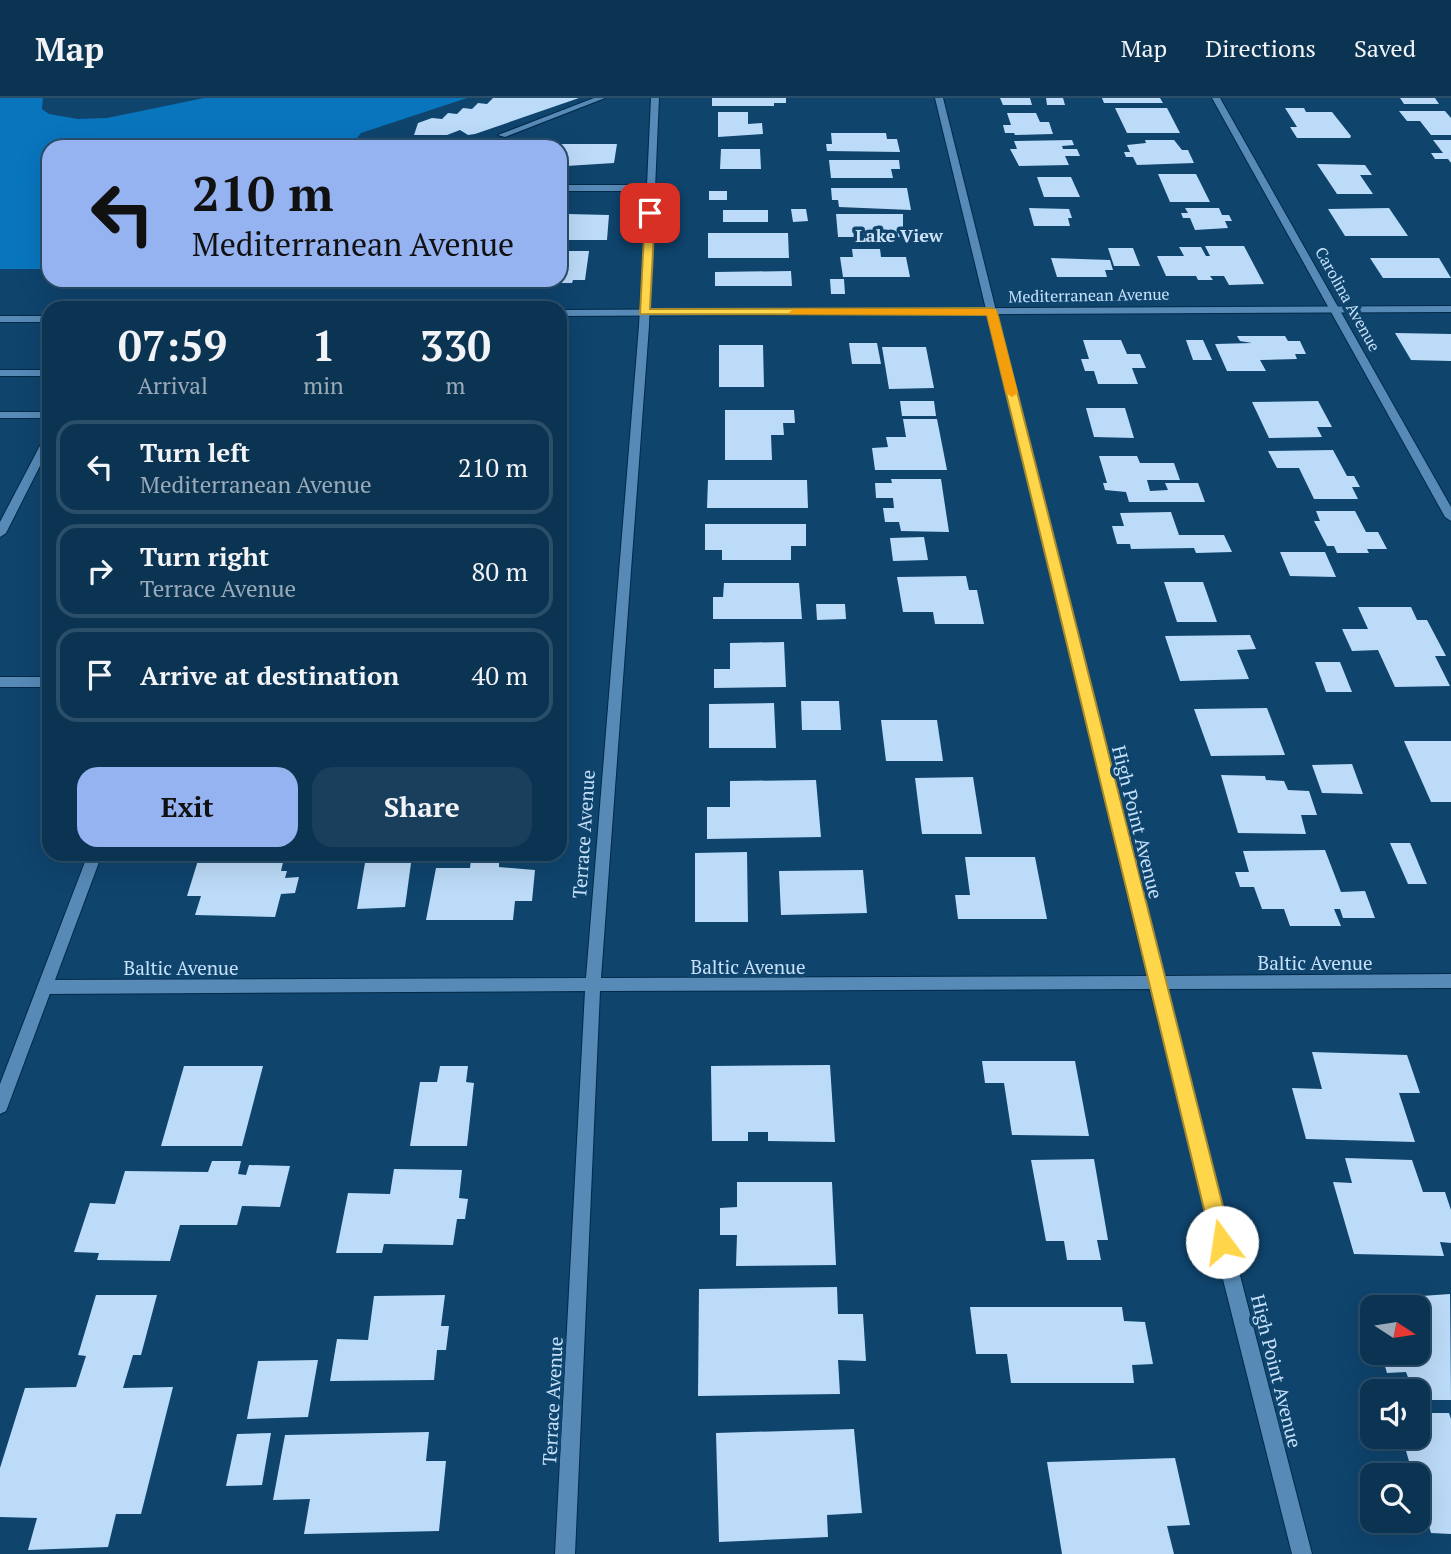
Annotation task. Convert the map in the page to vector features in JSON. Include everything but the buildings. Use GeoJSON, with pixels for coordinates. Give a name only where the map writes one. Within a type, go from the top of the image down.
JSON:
{"type":"FeatureCollection","features":[{"type":"Feature","properties":{"kind":"street"},"geometry":{"type":"LineString","coordinates":[[502,135],[601,98]]}},
{"type":"Feature","properties":{"kind":"street","name":"Terrace Avenue"},"geometry":{"type":"LineString","coordinates":[[565,1554],[593,986],[644,312],[655,98]]}},
{"type":"Feature","properties":{"kind":"street","name":"High Point Avenue"},"geometry":{"type":"LineString","coordinates":[[939,98],[1156,981],[1302,1554]]}},
{"type":"Feature","properties":{"kind":"street","name":"Carolina Avenue"},"geometry":{"type":"LineString","coordinates":[[1216,98],[1451,517]]}},
{"type":"Feature","properties":{"kind":"street"},"geometry":{"type":"LineString","coordinates":[[567,188],[651,188]]}},
{"type":"Feature","properties":{"kind":"street","name":"Mediterranean Avenue"},"geometry":{"type":"LineString","coordinates":[[567,313],[1451,309]]}},
{"type":"Feature","properties":{"kind":"street"},"geometry":{"type":"LineString","coordinates":[[0,319],[42,319]]}},
{"type":"Feature","properties":{"kind":"street"},"geometry":{"type":"LineString","coordinates":[[0,373],[42,373]]}},
{"type":"Feature","properties":{"kind":"street"},"geometry":{"type":"LineString","coordinates":[[0,415],[42,415]]}},
{"type":"Feature","properties":{"kind":"street"},"geometry":{"type":"LineString","coordinates":[[0,533],[42,452]]}},
{"type":"Feature","properties":{"kind":"street"},"geometry":{"type":"LineString","coordinates":[[0,682],[42,682]]}},
{"type":"Feature","properties":{"kind":"street"},"geometry":{"type":"LineString","coordinates":[[0,1106],[92,861]]}},
{"type":"Feature","properties":{"kind":"street","name":"Baltic Avenue"},"geometry":{"type":"LineString","coordinates":[[45,987],[1451,981]]}},
{"type":"Feature","properties":{"kind":"water"},"geometry":{"type":"Polygon","coordinates":[[[0,98],[43,98],[42,109],[49,114],[78,119],[107,118],[204,98],[467,98],[361,133],[356,140],[42,140],[42,269],[0,269],[0,98]]]}},
{"type":"Feature","properties":{"kind":"slow traffic"},"geometry":{"type":"LineString","coordinates":[[795,312],[992,312],[1012,393]]}},
{"type":"Feature","properties":{"kind":"district","name":"Lake View"},"geometry":{"type":"Point","coordinates":[899,235]}},
{"type":"Feature","properties":{"kind":"route"},"geometry":{"type":"LineString","coordinates":[[650,213],[644,312],[992,312],[1222,1242]]}}]}
